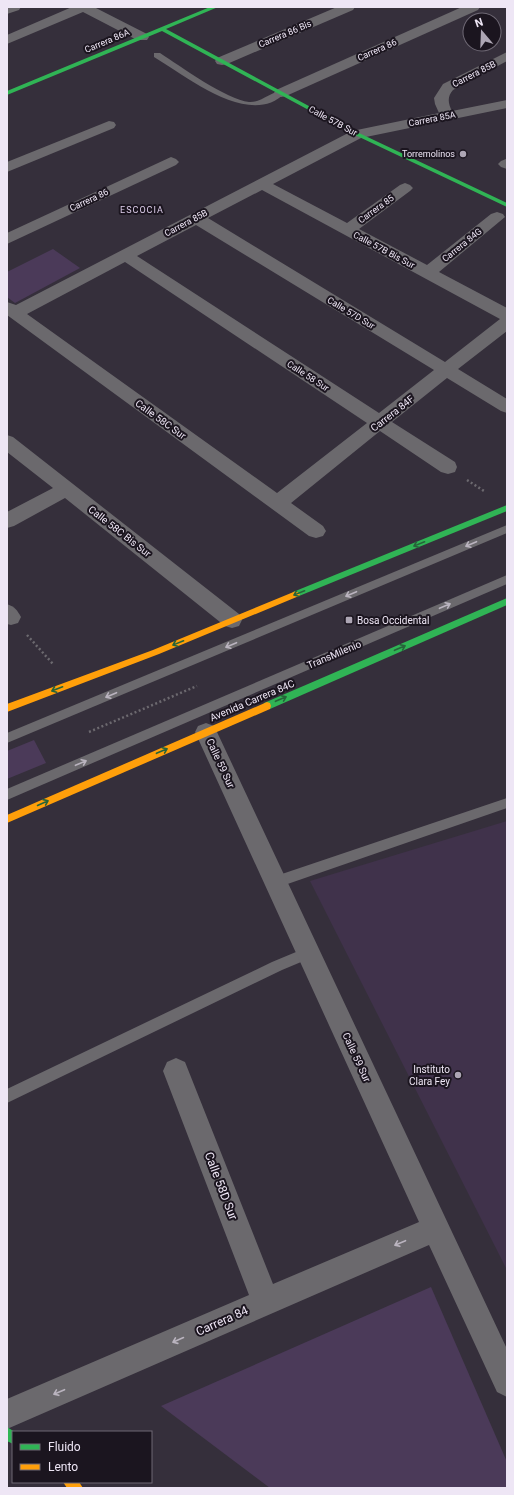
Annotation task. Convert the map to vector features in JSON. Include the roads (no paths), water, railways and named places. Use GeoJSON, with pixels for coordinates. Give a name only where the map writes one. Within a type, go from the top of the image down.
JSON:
{"type":"FeatureCollection","features":[{"type":"Feature","properties":{"kind":"main road","name":"Carrera 86A"},"geometry":{"type":"LineString","coordinates":[[9,91],[215,7]]}},
{"type":"Feature","properties":{"kind":"main road","name":"Calle 57B Sur"},"geometry":{"type":"LineString","coordinates":[[162,29],[502,211]]}},
{"type":"Feature","properties":{"kind":"main road"},"geometry":{"type":"LineString","coordinates":[[7,708],[156,652],[507,508]]}},
{"type":"Feature","properties":{"kind":"main road","name":"Avenida Carrera 84C"},"geometry":{"type":"LineString","coordinates":[[7,819],[507,601]]}},
{"type":"Feature","properties":{"kind":"street"},"geometry":{"type":"LineString","coordinates":[[7,10],[14,7]]}},
{"type":"Feature","properties":{"kind":"street"},"geometry":{"type":"LineString","coordinates":[[7,40],[84,7],[142,37]]}},
{"type":"Feature","properties":{"kind":"street","name":"Carrera 86 Bis"},"geometry":{"type":"LineString","coordinates":[[222,61],[348,7]]}},
{"type":"Feature","properties":{"kind":"street","name":"Carrera 86"},"geometry":{"type":"LineString","coordinates":[[281,93],[473,7]]}},
{"type":"Feature","properties":{"kind":"street","name":"Carrera 85B"},"geometry":{"type":"LineString","coordinates":[[448,116],[441,101],[442,93],[448,87],[507,56]]}},
{"type":"Feature","properties":{"kind":"street","name":"Carrera 85A"},"geometry":{"type":"LineString","coordinates":[[358,134],[507,104]]}},
{"type":"Feature","properties":{"kind":"street"},"geometry":{"type":"LineString","coordinates":[[7,167],[109,125]]}},
{"type":"Feature","properties":{"kind":"street","name":"Carrera 85B"},"geometry":{"type":"LineString","coordinates":[[11,310],[125,255],[358,134]]}},
{"type":"Feature","properties":{"kind":"street","name":"Carrera 86"},"geometry":{"type":"LineString","coordinates":[[7,239],[171,162]]}},
{"type":"Feature","properties":{"kind":"street","name":"Calle 57B Bis Sur"},"geometry":{"type":"LineString","coordinates":[[262,184],[507,316]]}},
{"type":"Feature","properties":{"kind":"street","name":"Carrera 85"},"geometry":{"type":"LineString","coordinates":[[347,230],[405,188]]}},
{"type":"Feature","properties":{"kind":"street","name":"Carrera 84G"},"geometry":{"type":"LineString","coordinates":[[428,273],[502,211]]}},
{"type":"Feature","properties":{"kind":"street","name":"Calle 57D Sur"},"geometry":{"type":"LineString","coordinates":[[196,218],[507,407]]}},
{"type":"Feature","properties":{"kind":"street","name":"Calle 58 Sur"},"geometry":{"type":"LineString","coordinates":[[125,255],[448,467]]}},
{"type":"Feature","properties":{"kind":"street","name":"Calle 58C Sur"},"geometry":{"type":"LineString","coordinates":[[11,310],[316,531]]}},
{"type":"Feature","properties":{"kind":"street","name":"Carrera 84F"},"geometry":{"type":"LineString","coordinates":[[277,503],[507,322]]}},
{"type":"Feature","properties":{"kind":"street","name":"Calle 58C Bis Sur"},"geometry":{"type":"LineString","coordinates":[[7,442],[232,620]]}},
{"type":"Feature","properties":{"kind":"street"},"geometry":{"type":"LineString","coordinates":[[7,521],[67,489]]}},
{"type":"Feature","properties":{"kind":"street","name":"Calle 59 Sur"},"geometry":{"type":"LineString","coordinates":[[206,732],[507,1382]]}},
{"type":"Feature","properties":{"kind":"street","name":"Calle 58D Sur"},"geometry":{"type":"LineString","coordinates":[[176,1071],[266,1302]]}},
{"type":"Feature","properties":{"kind":"street","name":"Carrera 84"},"geometry":{"type":"LineString","coordinates":[[7,1414],[436,1228]]}},
{"type":"Feature","properties":{"kind":"lane"},"geometry":{"type":"LineString","coordinates":[[157,56],[221,94],[248,104],[260,103],[281,93]]}},
{"type":"Feature","properties":{"kind":"lane"},"geometry":{"type":"LineString","coordinates":[[7,738],[507,529]]}},
{"type":"Feature","properties":{"kind":"lane","name":"TransMilenio"},"geometry":{"type":"LineString","coordinates":[[7,795],[507,579]]}},
{"type":"Feature","properties":{"kind":"lane"},"geometry":{"type":"LineString","coordinates":[[276,882],[507,803]]}},
{"type":"Feature","properties":{"kind":"lane"},"geometry":{"type":"LineString","coordinates":[[7,1096],[277,966],[308,953]]}},
{"type":"Feature","properties":{"kind":"place","name":"Torremolinos"},"geometry":{"type":"Point","coordinates":[463,154]}},
{"type":"Feature","properties":{"kind":"place","name":"Bosa Occidental"},"geometry":{"type":"Point","coordinates":[349,620]}},
{"type":"Feature","properties":{"kind":"place","name":"Instituto Clara Fey"},"geometry":{"type":"Point","coordinates":[458,1075]}},
{"type":"Feature","properties":{"kind":"district","name":"ESCOCIA"},"geometry":{"type":"Point","coordinates":[142,210]}}]}
